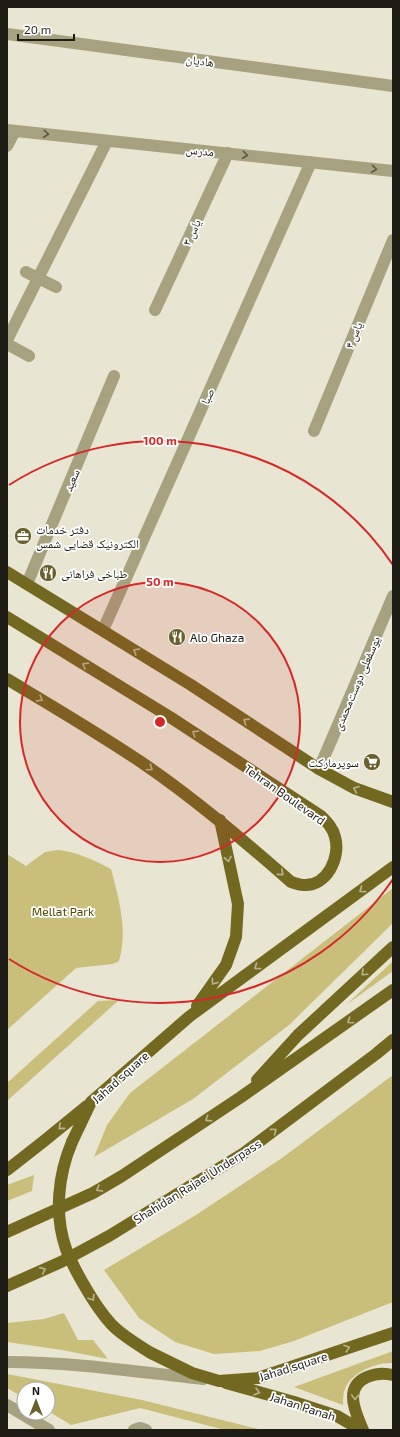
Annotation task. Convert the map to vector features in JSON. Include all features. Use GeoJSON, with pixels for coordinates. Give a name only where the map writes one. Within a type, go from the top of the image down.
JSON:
{"type":"FeatureCollection","features":[{"type":"Feature","properties":{"kind":"main road"},"geometry":{"type":"LineString","coordinates":[[7,572],[191,685],[319,769],[354,788],[393,802]]}},
{"type":"Feature","properties":{"kind":"main road","name":"Tehran Boulevard"},"geometry":{"type":"LineString","coordinates":[[7,617],[170,717],[321,816],[330,825],[335,837],[337,851],[334,863],[327,874],[316,883],[304,885],[291,882],[220,820],[141,762],[7,679]]}},
{"type":"Feature","properties":{"kind":"main road"},"geometry":{"type":"LineString","coordinates":[[190,1016],[226,965],[236,937],[238,904],[220,820]]}},
{"type":"Feature","properties":{"kind":"main road","name":"Jahad square"},"geometry":{"type":"LineString","coordinates":[[393,867],[190,1016],[91,1102],[65,1159],[60,1182],[59,1202],[61,1229],[66,1249],[75,1270],[92,1300],[112,1325],[151,1353],[192,1373],[219,1381],[258,1378],[393,1332]]}},
{"type":"Feature","properties":{"kind":"main road"},"geometry":{"type":"LineString","coordinates":[[241,1097],[298,1035],[393,947]]}},
{"type":"Feature","properties":{"kind":"main road"},"geometry":{"type":"LineString","coordinates":[[7,1232],[92,1193],[122,1176],[241,1097],[393,990]]}},
{"type":"Feature","properties":{"kind":"main road","name":"Shahidan Rajaei Underpass"},"geometry":{"type":"LineString","coordinates":[[7,1286],[62,1262],[109,1236],[244,1153],[393,1040]]}},
{"type":"Feature","properties":{"kind":"main road"},"geometry":{"type":"LineString","coordinates":[[376,1054],[393,1050]]}},
{"type":"Feature","properties":{"kind":"main road"},"geometry":{"type":"LineString","coordinates":[[7,1170],[40,1145],[91,1102]]}},
{"type":"Feature","properties":{"kind":"main road"},"geometry":{"type":"LineString","coordinates":[[362,1430],[356,1413],[353,1397],[355,1389],[365,1377],[385,1373],[393,1375]]}},
{"type":"Feature","properties":{"kind":"main road","name":"Jahan Panah"},"geometry":{"type":"LineString","coordinates":[[219,1381],[337,1416],[362,1430]]}},
{"type":"Feature","properties":{"kind":"street","name":"هادیان"},"geometry":{"type":"LineString","coordinates":[[7,34],[393,86]]}},
{"type":"Feature","properties":{"kind":"street","name":"مدرس"},"geometry":{"type":"LineString","coordinates":[[11,131],[393,170]]}},
{"type":"Feature","properties":{"kind":"street"},"geometry":{"type":"LineString","coordinates":[[7,146],[11,131]]}},
{"type":"Feature","properties":{"kind":"street"},"geometry":{"type":"LineString","coordinates":[[7,340],[107,141]]}},
{"type":"Feature","properties":{"kind":"street","name":"یاس ۳"},"geometry":{"type":"LineString","coordinates":[[155,310],[228,153]]}},
{"type":"Feature","properties":{"kind":"street","name":"صبا"},"geometry":{"type":"LineString","coordinates":[[103,630],[311,162]]}},
{"type":"Feature","properties":{"kind":"street","name":"یاس ۴"},"geometry":{"type":"LineString","coordinates":[[314,431],[393,240]]}},
{"type":"Feature","properties":{"kind":"street"},"geometry":{"type":"LineString","coordinates":[[26,272],[56,287]]}},
{"type":"Feature","properties":{"kind":"street"},"geometry":{"type":"LineString","coordinates":[[7,344],[29,356]]}},
{"type":"Feature","properties":{"kind":"street","name":"سعید"},"geometry":{"type":"LineString","coordinates":[[27,584],[114,376]]}},
{"type":"Feature","properties":{"kind":"street","name":"یوسفعلی دوست‌محمدی"},"geometry":{"type":"LineString","coordinates":[[319,769],[393,596]]}},
{"type":"Feature","properties":{"kind":"street"},"geometry":{"type":"LineString","coordinates":[[7,1362],[43,1362],[219,1381]]}},
{"type":"Feature","properties":{"kind":"street"},"geometry":{"type":"LineString","coordinates":[[7,1405],[49,1430]]}},
{"type":"Feature","properties":{"kind":"street"},"geometry":{"type":"LineString","coordinates":[[134,1430],[140,1428],[146,1430]]}},
{"type":"Feature","properties":{"kind":"green space","name":"Mellat Park"},"geometry":{"type":"Polygon","coordinates":[[[58,850],[85,857],[111,869],[123,926],[122,949],[119,961],[113,964],[76,968],[7,1030],[7,854],[26,866],[45,852],[58,850]]]}},
{"type":"Feature","properties":{"kind":"green space"},"geometry":{"type":"Polygon","coordinates":[[[393,888],[393,923],[289,1025],[193,1099],[94,1157],[107,1125],[130,1093],[393,888]]]}},
{"type":"Feature","properties":{"kind":"green space"},"geometry":{"type":"Polygon","coordinates":[[[393,961],[393,971],[346,1005],[393,961]]]}},
{"type":"Feature","properties":{"kind":"green space"},"geometry":{"type":"Polygon","coordinates":[[[119,1000],[7,1101],[7,1083],[98,1001],[119,1000]]]}},
{"type":"Feature","properties":{"kind":"green space"},"geometry":{"type":"Polygon","coordinates":[[[393,1075],[393,1302],[294,1341],[260,1351],[214,1354],[175,1342],[139,1318],[104,1270],[196,1215],[282,1158],[393,1075]]]}},
{"type":"Feature","properties":{"kind":"green space"},"geometry":{"type":"Polygon","coordinates":[[[34,1175],[32,1191],[7,1201],[7,1185],[34,1175]]]}},
{"type":"Feature","properties":{"kind":"green space"},"geometry":{"type":"Polygon","coordinates":[[[64,1313],[78,1340],[93,1340],[108,1359],[62,1350],[7,1342],[7,1323],[44,1319],[64,1313]]]}},
{"type":"Feature","properties":{"kind":"green space"},"geometry":{"type":"Polygon","coordinates":[[[393,1351],[393,1363],[378,1364],[364,1370],[351,1379],[344,1392],[343,1405],[294,1387],[393,1351]]]}},
{"type":"Feature","properties":{"kind":"green space"},"geometry":{"type":"Polygon","coordinates":[[[7,1374],[43,1381],[16,1381],[16,1393],[7,1388],[7,1374]]]}},
{"type":"Feature","properties":{"kind":"green space"},"geometry":{"type":"Polygon","coordinates":[[[56,1383],[142,1400],[262,1430],[225,1430],[140,1408],[71,1425],[56,1416],[56,1383]]]}},
{"type":"Feature","properties":{"kind":"place","name":"دفتر خدمات الکترونیک قضایی شمس"},"geometry":{"type":"Point","coordinates":[23,536]}},
{"type":"Feature","properties":{"kind":"place","name":"طباخی فراهانی"},"geometry":{"type":"Point","coordinates":[48,573]}},
{"type":"Feature","properties":{"kind":"place","name":"Alo Ghaza"},"geometry":{"type":"Point","coordinates":[177,637]}},
{"type":"Feature","properties":{"kind":"place","name":"سوپرمارکت"},"geometry":{"type":"Point","coordinates":[372,762]}}]}
